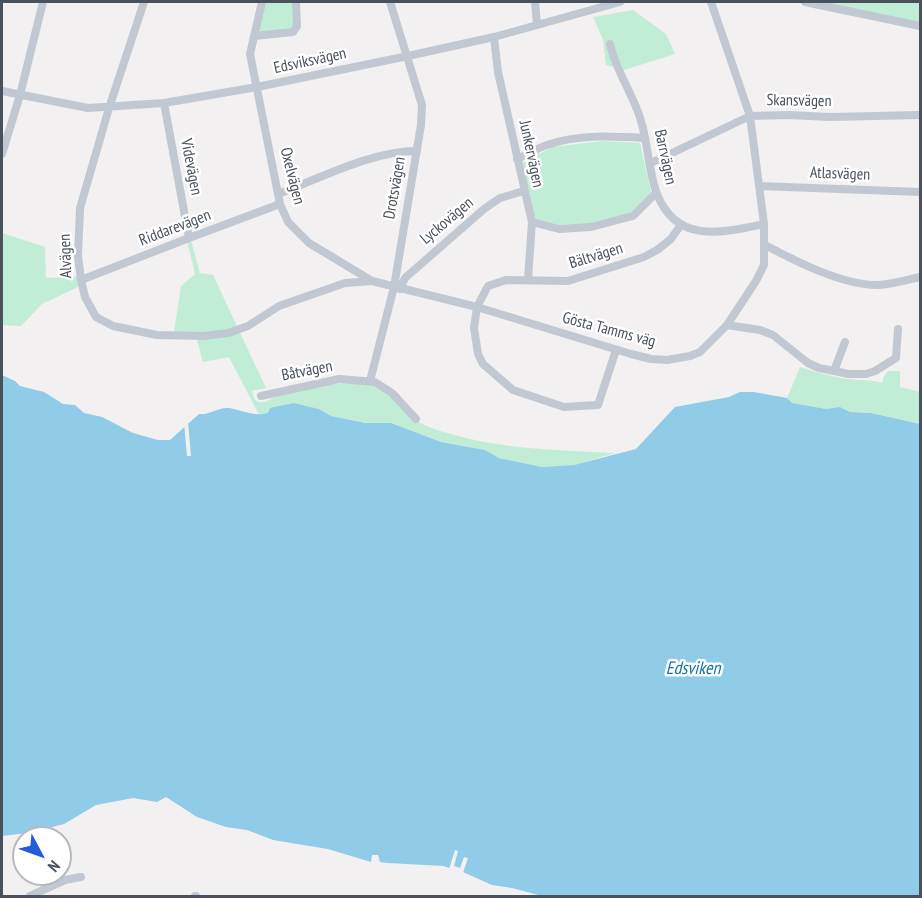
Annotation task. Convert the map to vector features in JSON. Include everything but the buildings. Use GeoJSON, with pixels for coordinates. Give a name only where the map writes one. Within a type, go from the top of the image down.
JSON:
{"type":"FeatureCollection","features":[{"type":"Feature","properties":{"kind":"street"},"geometry":{"type":"LineString","coordinates":[[2,154],[20,95],[43,2]]}},
{"type":"Feature","properties":{"kind":"street","name":"Alvägen"},"geometry":{"type":"LineString","coordinates":[[144,2],[109,108],[80,208],[78,256],[81,280],[85,297],[96,317],[113,326],[157,334],[204,336],[228,333],[248,326],[279,306],[345,283],[372,281],[394,287]]}},
{"type":"Feature","properties":{"kind":"street","name":"Oxelvägen"},"geometry":{"type":"LineString","coordinates":[[262,2],[250,54],[280,204],[288,222],[309,243],[372,281]]}},
{"type":"Feature","properties":{"kind":"street"},"geometry":{"type":"LineString","coordinates":[[254,36],[293,32],[297,26],[296,2]]}},
{"type":"Feature","properties":{"kind":"street","name":"Drotsvägen"},"geometry":{"type":"LineString","coordinates":[[370,381],[394,287],[421,125],[422,105],[390,2]]}},
{"type":"Feature","properties":{"kind":"street"},"geometry":{"type":"LineString","coordinates":[[535,2],[537,25]]}},
{"type":"Feature","properties":{"kind":"street","name":"Edsviksvägen"},"geometry":{"type":"LineString","coordinates":[[2,91],[70,106],[109,108],[164,103],[257,87],[408,56],[537,25],[616,2]]}},
{"type":"Feature","properties":{"kind":"street","name":"Gösta Tamms väg"},"geometry":{"type":"LineString","coordinates":[[394,287],[477,307],[651,359],[680,359],[700,352],[727,325],[756,281],[764,265],[765,245],[750,116],[711,2]]}},
{"type":"Feature","properties":{"kind":"street"},"geometry":{"type":"LineString","coordinates":[[805,2],[921,26]]}},
{"type":"Feature","properties":{"kind":"street","name":"Junkervägen"},"geometry":{"type":"LineString","coordinates":[[494,36],[498,72],[532,222],[528,279]]}},
{"type":"Feature","properties":{"kind":"street","name":"Barrvägen"},"geometry":{"type":"LineString","coordinates":[[610,44],[612,56],[641,120],[656,193],[666,211],[680,226]]}},
{"type":"Feature","properties":{"kind":"street","name":"Videvägen"},"geometry":{"type":"LineString","coordinates":[[164,103],[189,238]]}},
{"type":"Feature","properties":{"kind":"street","name":"Skansvägen"},"geometry":{"type":"LineString","coordinates":[[651,163],[750,116],[921,115]]}},
{"type":"Feature","properties":{"kind":"street"},"geometry":{"type":"LineString","coordinates":[[517,159],[546,145],[578,138],[609,135],[645,138]]}},
{"type":"Feature","properties":{"kind":"street"},"geometry":{"type":"LineString","coordinates":[[278,194],[369,158],[402,151],[417,151]]}},
{"type":"Feature","properties":{"kind":"street","name":"Atlasvägen"},"geometry":{"type":"LineString","coordinates":[[759,186],[921,192]]}},
{"type":"Feature","properties":{"kind":"street","name":"Lyckovägen"},"geometry":{"type":"LineString","coordinates":[[394,287],[483,209],[500,198],[524,191]]}},
{"type":"Feature","properties":{"kind":"street"},"geometry":{"type":"LineString","coordinates":[[532,222],[559,229],[591,227],[633,216],[656,193]]}},
{"type":"Feature","properties":{"kind":"street","name":"Riddarevägen"},"geometry":{"type":"LineString","coordinates":[[81,280],[280,204]]}},
{"type":"Feature","properties":{"kind":"street"},"geometry":{"type":"LineString","coordinates":[[680,226],[720,233],[764,224]]}},
{"type":"Feature","properties":{"kind":"street","name":"Bältvägen"},"geometry":{"type":"LineString","coordinates":[[477,307],[488,286],[506,280],[568,280],[644,257],[671,239],[680,226]]}},
{"type":"Feature","properties":{"kind":"street"},"geometry":{"type":"LineString","coordinates":[[765,245],[798,263],[863,284],[880,285],[921,277]]}},
{"type":"Feature","properties":{"kind":"street"},"geometry":{"type":"LineString","coordinates":[[477,307],[474,328],[478,354],[483,364],[513,390],[564,407],[598,405],[616,350]]}},
{"type":"Feature","properties":{"kind":"street"},"geometry":{"type":"LineString","coordinates":[[727,325],[760,330],[773,335],[808,363],[819,368],[849,374],[866,374],[875,371],[896,358],[898,329]]}},
{"type":"Feature","properties":{"kind":"street"},"geometry":{"type":"LineString","coordinates":[[834,371],[845,342]]}},
{"type":"Feature","properties":{"kind":"street","name":"Båtvägen"},"geometry":{"type":"LineString","coordinates":[[261,396],[339,379],[370,381],[392,393],[416,419]]}},
{"type":"Feature","properties":{"kind":"street"},"geometry":{"type":"LineString","coordinates":[[30,897],[65,880],[81,877]]}},
{"type":"Feature","properties":{"kind":"green space"},"geometry":{"type":"Polygon","coordinates":[[[266,2],[294,2],[295,23],[293,28],[264,33],[257,30],[266,2]]]}},
{"type":"Feature","properties":{"kind":"green space"},"geometry":{"type":"Polygon","coordinates":[[[815,2],[920,2],[920,24],[815,2]]]}},
{"type":"Feature","properties":{"kind":"green space"},"geometry":{"type":"Polygon","coordinates":[[[633,10],[666,34],[675,54],[624,70],[606,65],[603,40],[593,17],[633,10]]]}},
{"type":"Feature","properties":{"kind":"green space"},"geometry":{"type":"Polygon","coordinates":[[[602,141],[640,143],[651,192],[633,213],[588,224],[559,225],[534,219],[521,164],[552,147],[602,141]]]}},
{"type":"Feature","properties":{"kind":"green space"},"geometry":{"type":"Polygon","coordinates":[[[2,233],[45,247],[46,278],[78,276],[80,286],[42,304],[21,326],[2,325],[2,233]]]}},
{"type":"Feature","properties":{"kind":"green space"},"geometry":{"type":"Polygon","coordinates":[[[191,240],[200,273],[213,275],[266,388],[252,391],[257,401],[264,402],[280,395],[322,386],[366,384],[384,391],[420,423],[452,434],[521,447],[615,453],[574,465],[542,467],[499,458],[485,450],[441,442],[391,423],[367,423],[331,416],[319,409],[294,403],[263,415],[258,413],[229,357],[203,362],[195,333],[174,332],[181,286],[195,274],[187,241],[191,240]]]}},
{"type":"Feature","properties":{"kind":"green space"},"geometry":{"type":"Polygon","coordinates":[[[800,367],[836,377],[882,383],[888,371],[900,371],[900,387],[920,392],[920,424],[871,413],[850,412],[840,407],[826,409],[791,403],[787,398],[800,367]]]}},
{"type":"Feature","properties":{"kind":"water","name":"Edsviken"},"geometry":{"type":"Polygon","coordinates":[[[2,375],[20,386],[44,392],[63,404],[75,405],[84,413],[102,417],[133,433],[158,440],[170,440],[199,414],[229,408],[263,414],[268,413],[270,408],[294,403],[319,409],[331,416],[366,423],[391,423],[441,442],[485,450],[499,458],[542,467],[574,465],[636,449],[675,407],[729,397],[740,392],[787,398],[792,403],[826,409],[840,407],[850,412],[871,413],[920,424],[920,896],[542,896],[492,885],[443,866],[380,862],[378,855],[372,855],[371,862],[328,849],[273,840],[247,830],[226,827],[197,817],[166,797],[157,802],[133,798],[96,805],[64,824],[12,826],[12,835],[2,836],[2,375]]]}},
{"type":"Feature","properties":{"kind":"pier"},"geometry":{"type":"Polygon","coordinates":[[[188,422],[191,456],[187,456],[184,423],[188,422]]]}},
{"type":"Feature","properties":{"kind":"pier"},"geometry":{"type":"Polygon","coordinates":[[[455,850],[458,851],[454,866],[460,868],[464,857],[468,858],[463,873],[449,869],[455,850]]]}}]}
